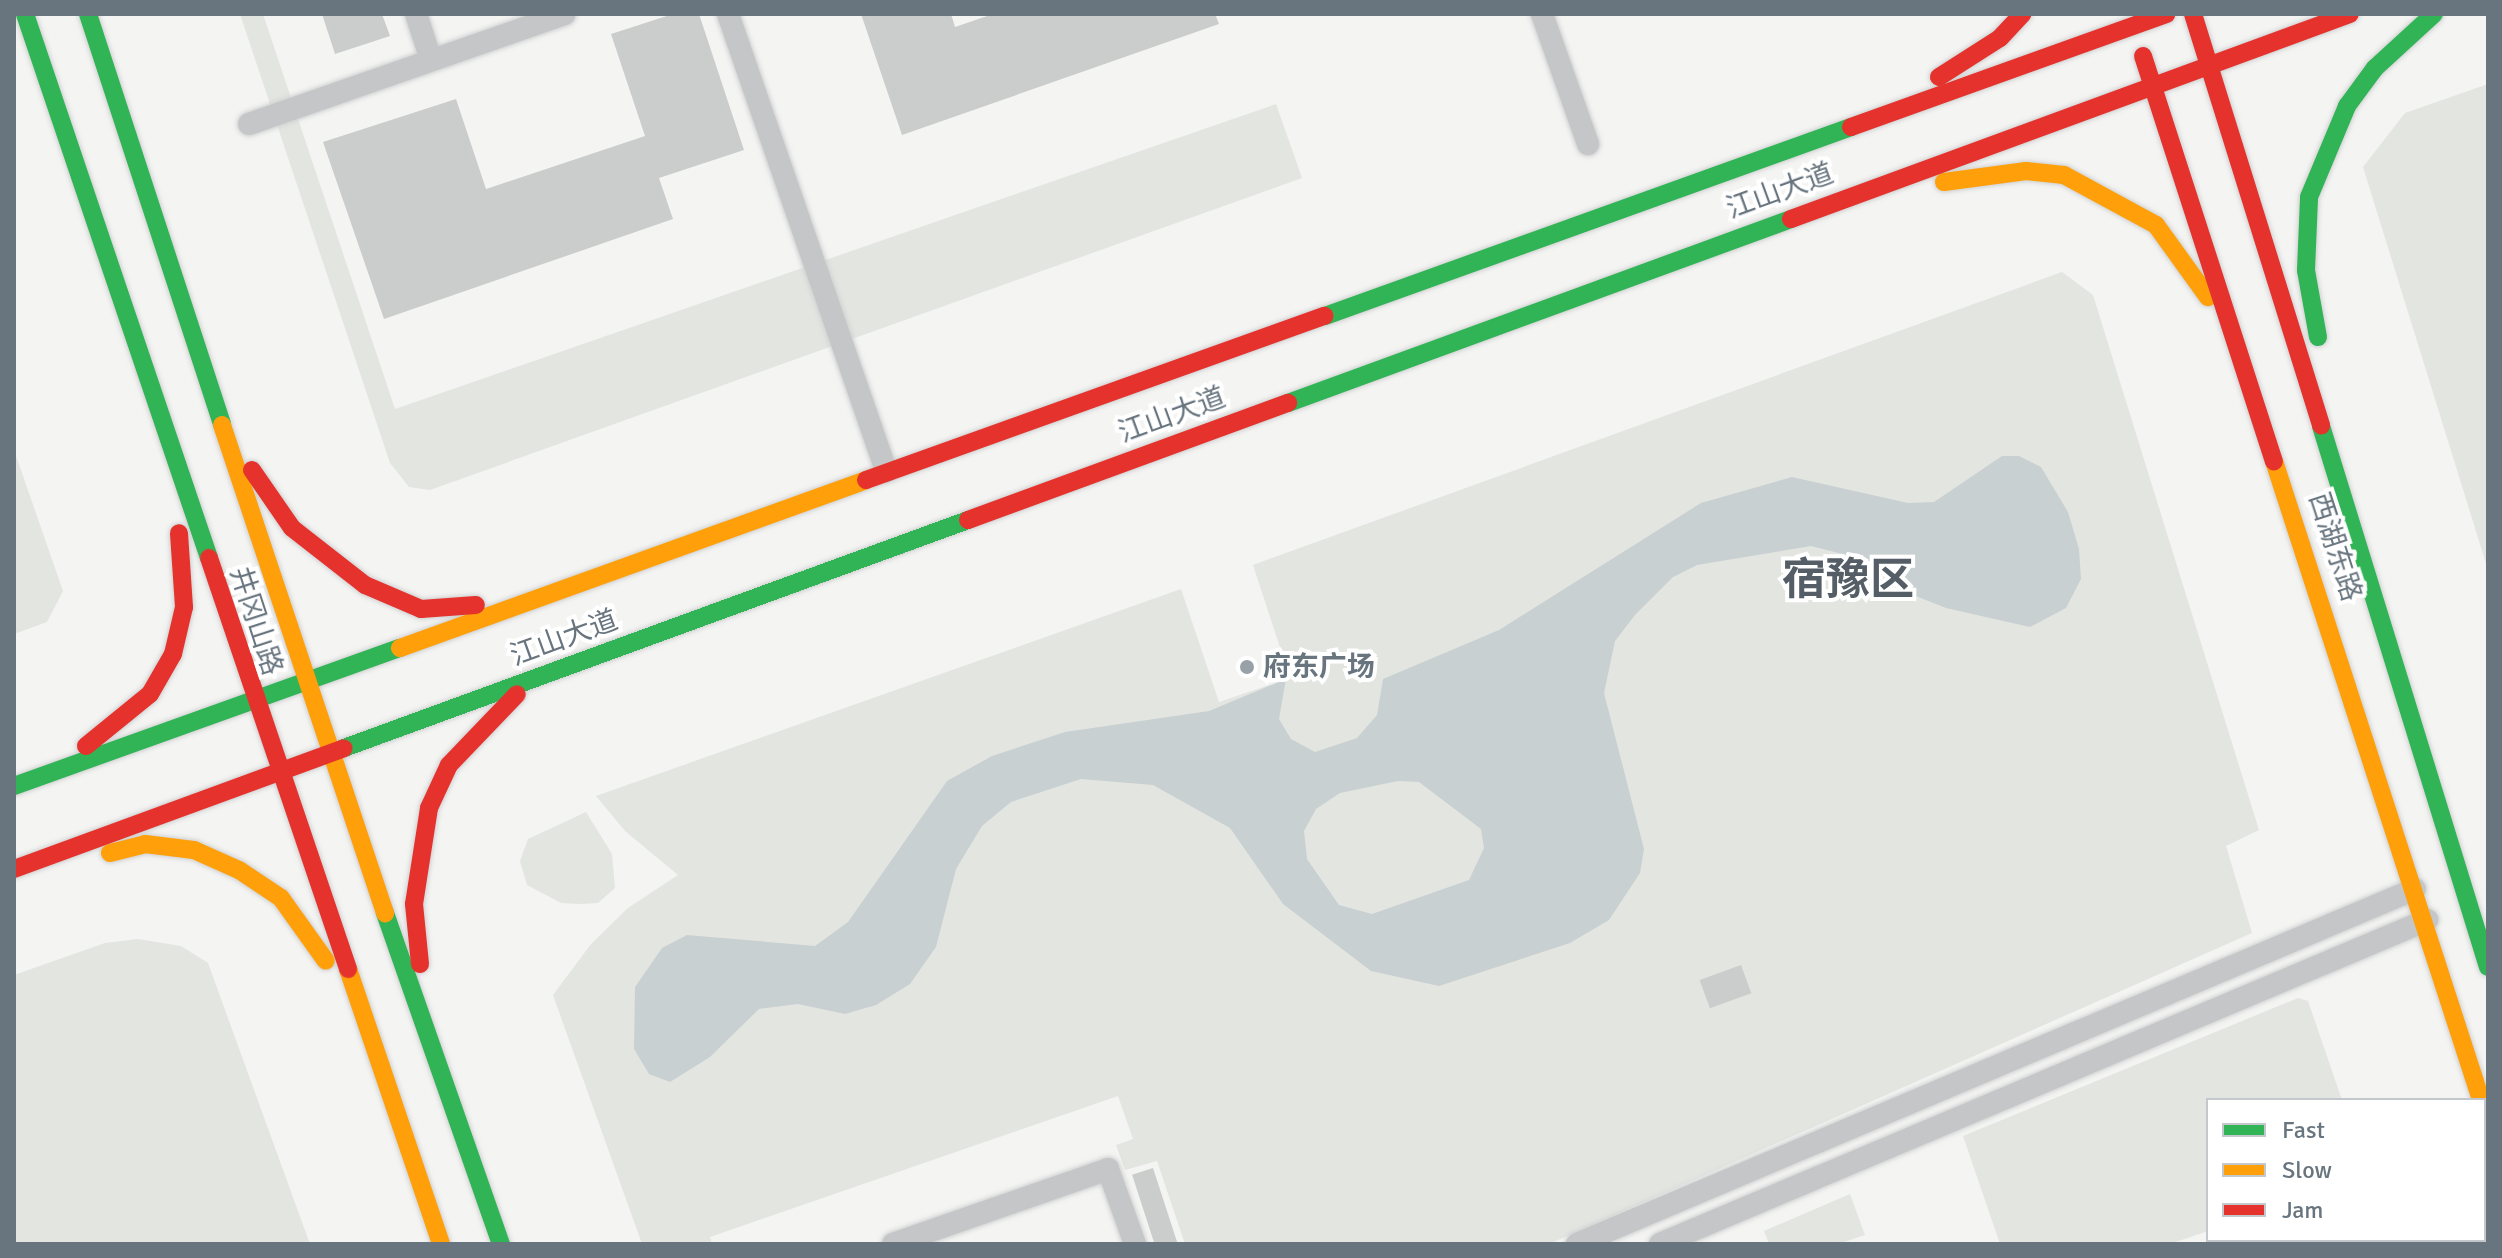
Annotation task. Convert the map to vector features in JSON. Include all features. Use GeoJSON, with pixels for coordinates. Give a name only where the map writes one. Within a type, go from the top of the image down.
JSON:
{"type":"FeatureCollection","features":[{"type":"Feature","properties":{"kind":"main road","name":"井冈山路"},"geometry":{"type":"LineString","coordinates":[[25,14],[252,698],[441,1244]]}},
{"type":"Feature","properties":{"kind":"main road","name":"井冈山路"},"geometry":{"type":"LineString","coordinates":[[88,14],[329,754],[501,1244]]}},
{"type":"Feature","properties":{"kind":"main road"},"geometry":{"type":"LineString","coordinates":[[1870,121],[2000,38],[2022,14]]}},
{"type":"Feature","properties":{"kind":"main road","name":"江山大道"},"geometry":{"type":"LineString","coordinates":[[17,785],[522,600],[1870,121],[2131,20],[2166,14]]}},
{"type":"Feature","properties":{"kind":"main road","name":"西湖东路"},"geometry":{"type":"LineString","coordinates":[[2193,14],[2488,967]]}},
{"type":"Feature","properties":{"kind":"main road","name":"江山大道"},"geometry":{"type":"LineString","coordinates":[[14,869],[2209,63],[2350,14]]}},
{"type":"Feature","properties":{"kind":"main road"},"geometry":{"type":"LineString","coordinates":[[2348,513],[2306,270],[2309,197],[2347,106],[2375,68],[2434,14]]}},
{"type":"Feature","properties":{"kind":"main road","name":"西湖东路"},"geometry":{"type":"LineString","coordinates":[[2131,20],[2427,920],[2480,1098]]}},
{"type":"Feature","properties":{"kind":"main road"},"geometry":{"type":"LineString","coordinates":[[1763,227],[1987,172],[2064,175],[2156,225],[2195,271],[2257,399]]}},
{"type":"Feature","properties":{"kind":"main road"},"geometry":{"type":"LineString","coordinates":[[17,785],[110,732],[150,694],[173,654],[184,607],[184,559],[152,398]]}},
{"type":"Feature","properties":{"kind":"main road"},"geometry":{"type":"LineString","coordinates":[[226,433],[292,528],[365,585],[421,609],[522,600]]}},
{"type":"Feature","properties":{"kind":"main road"},"geometry":{"type":"LineString","coordinates":[[428,1038],[414,904],[429,808],[449,765],[490,716],[536,678]]}},
{"type":"Feature","properties":{"kind":"main road"},"geometry":{"type":"LineString","coordinates":[[14,877],[145,844],[194,850],[239,870],[281,898],[310,932],[377,1058]]}},
{"type":"Feature","properties":{"kind":"lane"},"geometry":{"type":"LineString","coordinates":[[416,14],[431,60]]}},
{"type":"Feature","properties":{"kind":"lane"},"geometry":{"type":"LineString","coordinates":[[249,124],[564,14]]}},
{"type":"Feature","properties":{"kind":"lane"},"geometry":{"type":"LineString","coordinates":[[728,14],[886,471]]}},
{"type":"Feature","properties":{"kind":"lane"},"geometry":{"type":"LineString","coordinates":[[1542,14],[1588,144]]}},
{"type":"Feature","properties":{"kind":"lane"},"geometry":{"type":"LineString","coordinates":[[1577,1244],[2415,889]]}},
{"type":"Feature","properties":{"kind":"lane"},"geometry":{"type":"LineString","coordinates":[[1660,1244],[2427,920]]}},
{"type":"Feature","properties":{"kind":"lane"},"geometry":{"type":"LineString","coordinates":[[893,1244],[1108,1169],[1135,1244]]}},
{"type":"Feature","properties":{"kind":"shaded area"},"geometry":{"type":"Polygon","coordinates":[[[240,14],[263,14],[395,409],[1276,104],[1302,178],[430,490],[409,487],[390,463],[240,14]]]}},
{"type":"Feature","properties":{"kind":"shaded area"},"geometry":{"type":"Polygon","coordinates":[[[2488,84],[2488,570],[2363,167],[2405,113],[2488,84]]]}},
{"type":"Feature","properties":{"kind":"shaded area"},"geometry":{"type":"Polygon","coordinates":[[[2062,272],[2093,295],[2259,830],[2226,846],[2252,933],[1549,1244],[1185,1244],[1157,1161],[1125,1170],[1116,1145],[1133,1139],[1118,1096],[710,1237],[712,1244],[642,1244],[553,995],[591,944],[628,908],[678,875],[625,831],[596,796],[1181,589],[1219,702],[1290,678],[1253,565],[2062,272]]]}},
{"type":"Feature","properties":{"kind":"shaded area"},"geometry":{"type":"Polygon","coordinates":[[[14,450],[63,591],[47,622],[14,634],[14,450]]]}},
{"type":"Feature","properties":{"kind":"shaded area"},"geometry":{"type":"Polygon","coordinates":[[[2002,456],[2019,456],[2041,467],[2068,512],[2079,549],[2081,579],[2066,608],[2030,627],[1946,608],[1908,593],[1874,562],[1811,546],[1697,565],[1673,577],[1635,615],[1615,641],[1604,693],[1644,849],[1640,873],[1609,920],[1570,943],[1439,986],[1371,971],[1283,904],[1230,828],[1153,785],[1081,779],[1011,802],[982,826],[956,869],[936,947],[910,984],[876,1005],[845,1014],[798,1004],[759,1009],[710,1057],[670,1082],[649,1074],[634,1049],[635,987],[662,948],[687,935],[815,946],[848,922],[947,781],[992,756],[1065,732],[1209,711],[1286,679],[1279,719],[1291,739],[1315,752],[1357,738],[1377,715],[1383,679],[1499,630],[1701,503],[1792,477],[1908,503],[1934,502],[2002,456]],[[1398,781],[1340,793],[1316,809],[1304,831],[1307,859],[1339,905],[1372,914],[1469,880],[1484,848],[1481,829],[1419,782],[1398,781]]]}},
{"type":"Feature","properties":{"kind":"shaded area"},"geometry":{"type":"Polygon","coordinates":[[[586,812],[612,854],[615,888],[598,903],[561,903],[527,885],[520,861],[528,839],[586,812]]]}},
{"type":"Feature","properties":{"kind":"shaded area"},"geometry":{"type":"Polygon","coordinates":[[[138,939],[181,946],[208,963],[310,1244],[14,1244],[14,975],[105,943],[138,939]]]}},
{"type":"Feature","properties":{"kind":"shaded area"},"geometry":{"type":"Polygon","coordinates":[[[2298,998],[2308,1001],[2341,1098],[2206,1098],[2206,1232],[2170,1244],[2000,1244],[1963,1136],[2298,998]]]}},
{"type":"Feature","properties":{"kind":"shaded area"},"geometry":{"type":"Polygon","coordinates":[[[1850,1194],[1865,1235],[1838,1244],[1769,1244],[1764,1231],[1850,1194]]]}},
{"type":"Feature","properties":{"kind":"building"},"geometry":{"type":"Polygon","coordinates":[[[322,14],[382,14],[390,36],[335,54],[322,14]]]}},
{"type":"Feature","properties":{"kind":"building"},"geometry":{"type":"Polygon","coordinates":[[[673,14],[699,14],[744,150],[659,178],[673,219],[384,319],[323,142],[456,99],[486,189],[645,136],[611,34],[673,14]]]}},
{"type":"Feature","properties":{"kind":"building"},"geometry":{"type":"Polygon","coordinates":[[[861,14],[951,14],[955,27],[993,14],[1215,14],[1219,24],[902,135],[861,14]]]}},
{"type":"Feature","properties":{"kind":"building"},"geometry":{"type":"Polygon","coordinates":[[[1741,965],[1751,993],[1710,1008],[1700,980],[1741,965]]]}},
{"type":"Feature","properties":{"kind":"building"},"geometry":{"type":"Polygon","coordinates":[[[1153,1168],[1178,1244],[1155,1244],[1132,1175],[1153,1168]]]}},
{"type":"Feature","properties":{"kind":"traffic: fast"},"geometry":{"type":"LineString","coordinates":[[25,14],[209,558]]}},
{"type":"Feature","properties":{"kind":"traffic: fast"},"geometry":{"type":"LineString","coordinates":[[88,14],[222,425]]}},
{"type":"Feature","properties":{"kind":"traffic: fast"},"geometry":{"type":"LineString","coordinates":[[2318,337],[2306,270],[2309,197],[2347,106],[2375,68],[2434,14]]}},
{"type":"Feature","properties":{"kind":"traffic: fast"},"geometry":{"type":"LineString","coordinates":[[1325,316],[1851,127]]}},
{"type":"Feature","properties":{"kind":"traffic: fast"},"geometry":{"type":"LineString","coordinates":[[1288,403],[1791,219]]}},
{"type":"Feature","properties":{"kind":"traffic: fast"},"geometry":{"type":"LineString","coordinates":[[2321,426],[2488,967]]}},
{"type":"Feature","properties":{"kind":"traffic: fast"},"geometry":{"type":"LineString","coordinates":[[344,748],[968,520]]}},
{"type":"Feature","properties":{"kind":"traffic: fast"},"geometry":{"type":"LineString","coordinates":[[14,786],[400,648]]}},
{"type":"Feature","properties":{"kind":"traffic: fast"},"geometry":{"type":"LineString","coordinates":[[385,913],[501,1244]]}},
{"type":"Feature","properties":{"kind":"traffic: slow"},"geometry":{"type":"LineString","coordinates":[[1944,182],[2026,171],[2064,175],[2156,225],[2208,297]]}},
{"type":"Feature","properties":{"kind":"traffic: slow"},"geometry":{"type":"LineString","coordinates":[[222,425],[385,913]]}},
{"type":"Feature","properties":{"kind":"traffic: slow"},"geometry":{"type":"LineString","coordinates":[[2274,461],[2480,1098]]}},
{"type":"Feature","properties":{"kind":"traffic: slow"},"geometry":{"type":"LineString","coordinates":[[400,648],[866,480]]}},
{"type":"Feature","properties":{"kind":"traffic: slow"},"geometry":{"type":"LineString","coordinates":[[110,853],[145,844],[194,850],[239,870],[281,898],[326,961]]}},
{"type":"Feature","properties":{"kind":"traffic: slow"},"geometry":{"type":"LineString","coordinates":[[348,969],[441,1244]]}},
{"type":"Feature","properties":{"kind":"traffic: jam"},"geometry":{"type":"LineString","coordinates":[[1939,77],[2000,38],[2022,14]]}},
{"type":"Feature","properties":{"kind":"traffic: jam"},"geometry":{"type":"LineString","coordinates":[[1851,127],[2166,14]]}},
{"type":"Feature","properties":{"kind":"traffic: jam"},"geometry":{"type":"LineString","coordinates":[[2193,14],[2321,426]]}},
{"type":"Feature","properties":{"kind":"traffic: jam"},"geometry":{"type":"LineString","coordinates":[[1791,219],[2350,14]]}},
{"type":"Feature","properties":{"kind":"traffic: jam"},"geometry":{"type":"LineString","coordinates":[[2143,56],[2274,461]]}},
{"type":"Feature","properties":{"kind":"traffic: jam"},"geometry":{"type":"LineString","coordinates":[[866,480],[1325,316]]}},
{"type":"Feature","properties":{"kind":"traffic: jam"},"geometry":{"type":"LineString","coordinates":[[968,520],[1288,403]]}},
{"type":"Feature","properties":{"kind":"traffic: jam"},"geometry":{"type":"LineString","coordinates":[[252,470],[292,528],[365,585],[421,609],[476,605]]}},
{"type":"Feature","properties":{"kind":"traffic: jam"},"geometry":{"type":"LineString","coordinates":[[86,746],[150,694],[173,654],[184,607],[179,533]]}},
{"type":"Feature","properties":{"kind":"traffic: jam"},"geometry":{"type":"LineString","coordinates":[[209,558],[348,969]]}},
{"type":"Feature","properties":{"kind":"traffic: jam"},"geometry":{"type":"LineString","coordinates":[[420,964],[414,904],[429,808],[449,765],[517,694]]}},
{"type":"Feature","properties":{"kind":"traffic: jam"},"geometry":{"type":"LineString","coordinates":[[14,869],[344,748]]}},
{"type":"Feature","properties":{"kind":"place","name":"府东广场"},"geometry":{"type":"Point","coordinates":[1247,667]}},
{"type":"Feature","properties":{"kind":"district","name":"宿豫区"},"geometry":{"type":"Point","coordinates":[1848,580]}}]}
